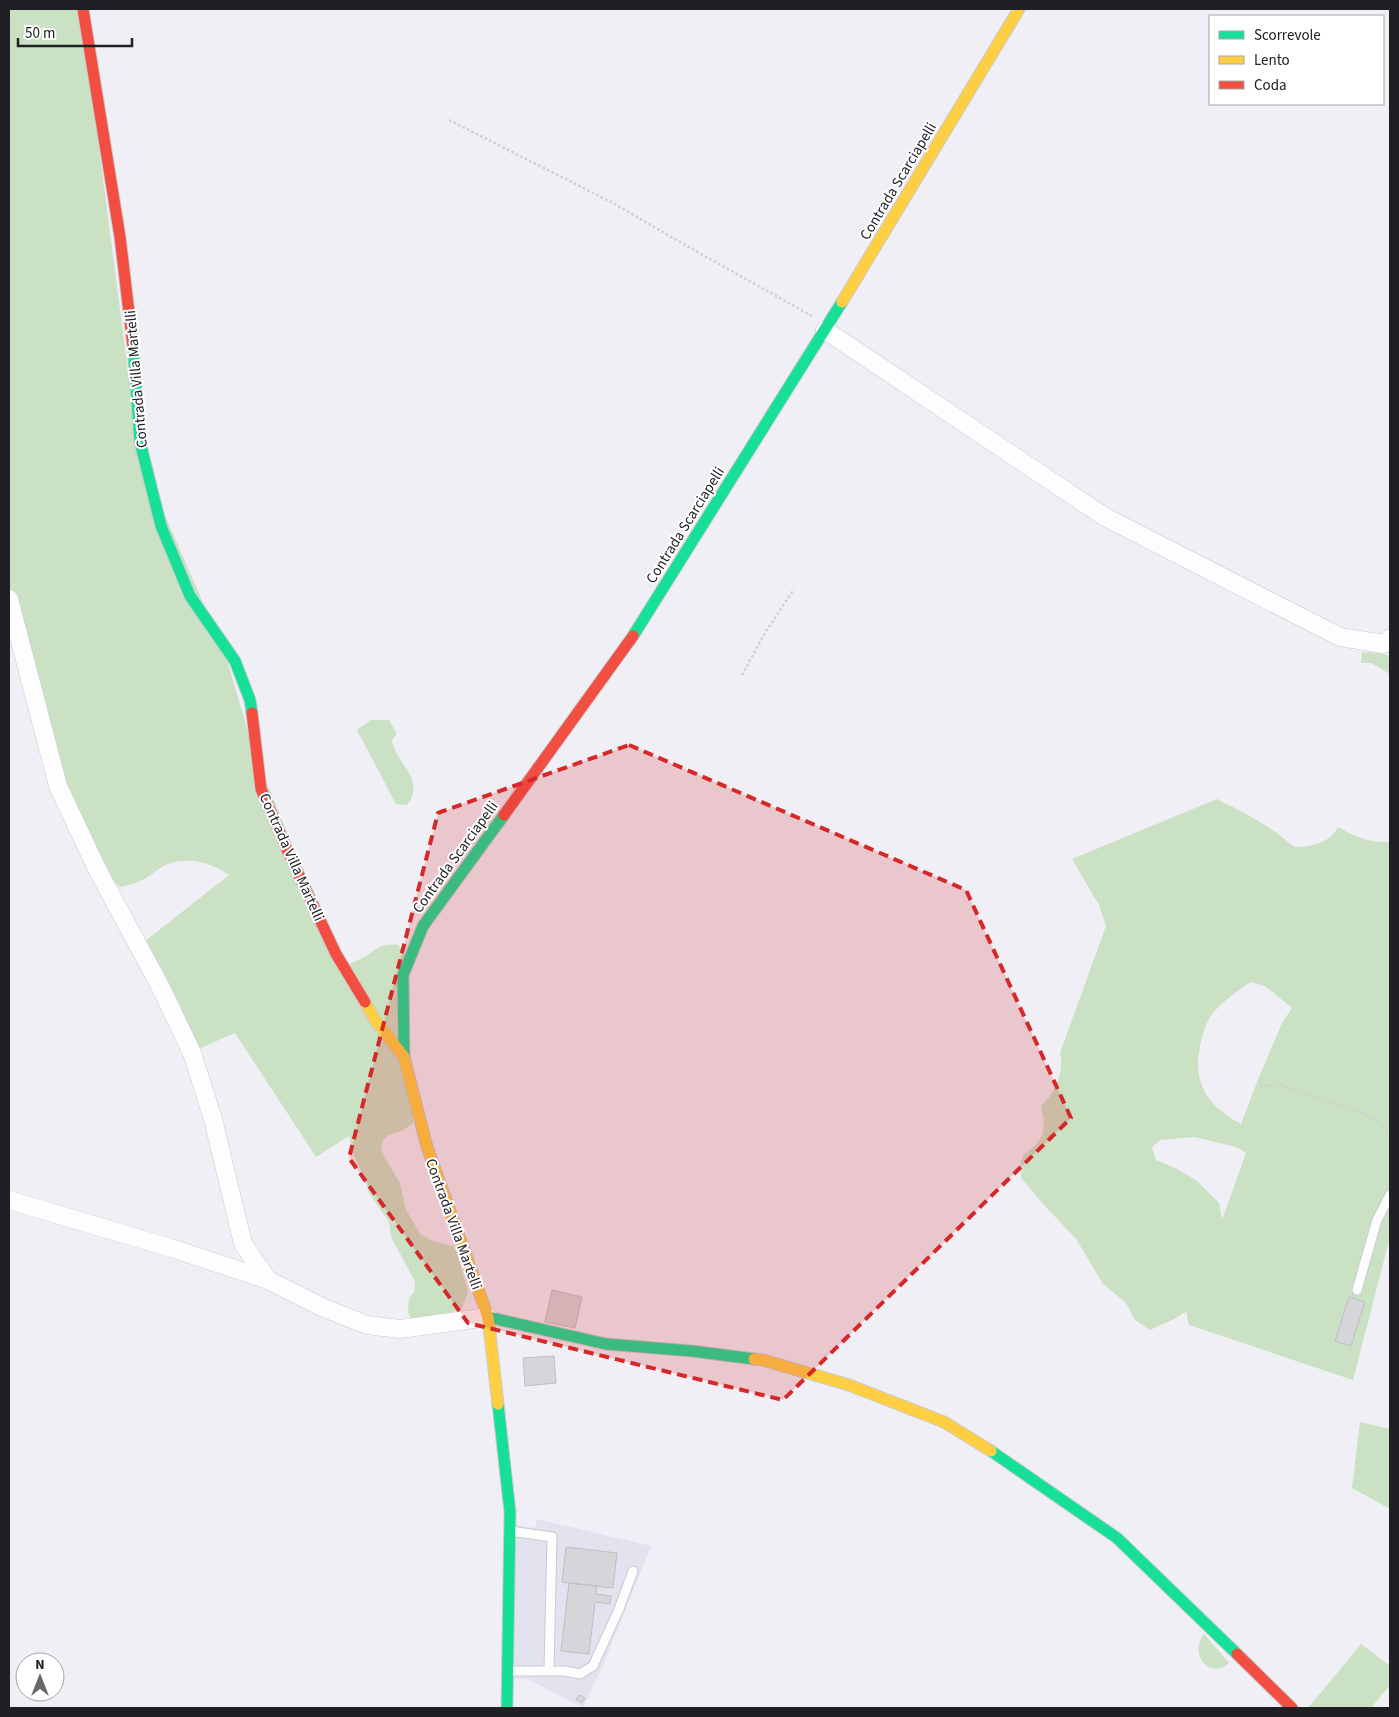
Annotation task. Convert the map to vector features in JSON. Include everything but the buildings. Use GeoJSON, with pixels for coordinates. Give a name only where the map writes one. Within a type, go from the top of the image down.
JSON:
{"type":"FeatureCollection","features":[{"type":"Feature","properties":{"kind":"street","name":"Contrada Villa Martelli"},"geometry":{"type":"LineString","coordinates":[[83,9],[120,237],[131,321],[140,442],[161,526],[190,596],[235,661],[250,700],[261,789],[289,854],[336,954],[375,1020],[404,1057],[426,1147],[488,1317],[510,1512],[507,1708]]}},
{"type":"Feature","properties":{"kind":"street","name":"Contrada Scarciapelli"},"geometry":{"type":"LineString","coordinates":[[404,1057],[403,974],[423,926],[623,652],[827,328],[1019,9]]}},
{"type":"Feature","properties":{"kind":"street"},"geometry":{"type":"LineString","coordinates":[[827,328],[1105,517],[1340,637],[1388,643]]}},
{"type":"Feature","properties":{"kind":"street"},"geometry":{"type":"LineString","coordinates":[[9,599],[58,786],[97,869],[160,986],[192,1053],[213,1119],[243,1244],[268,1280]]}},
{"type":"Feature","properties":{"kind":"street"},"geometry":{"type":"LineString","coordinates":[[9,1200],[171,1248],[268,1280],[324,1308],[367,1325],[400,1329],[488,1317],[606,1344],[692,1351],[763,1360],[850,1385],[944,1422],[1000,1456],[1116,1538],[1189,1606],[1292,1708]]}},
{"type":"Feature","properties":{"kind":"lane"},"geometry":{"type":"LineString","coordinates":[[1357,1290],[1377,1220],[1390,1195]]}},
{"type":"Feature","properties":{"kind":"lane"},"geometry":{"type":"LineString","coordinates":[[510,1532],[552,1537],[548,1671]]}},
{"type":"Feature","properties":{"kind":"lane"},"geometry":{"type":"LineString","coordinates":[[508,1670],[564,1671],[580,1674],[593,1666],[620,1609],[633,1571]]}},
{"type":"Feature","properties":{"kind":"path"},"geometry":{"type":"LineString","coordinates":[[449,120],[612,203],[827,328]]}},
{"type":"Feature","properties":{"kind":"path"},"geometry":{"type":"LineString","coordinates":[[742,675],[765,633],[794,589]]}},
{"type":"Feature","properties":{"kind":"path"},"geometry":{"type":"LineString","coordinates":[[1260,1086],[1280,1085],[1330,1102],[1373,1118],[1390,1131]]}},
{"type":"Feature","properties":{"kind":"highlighted area"},"geometry":{"type":"Polygon","coordinates":[[[629,745],[966,890],[1071,1118],[783,1400],[468,1323],[349,1158],[438,813],[629,745]]]}},
{"type":"Feature","properties":{"kind":"shaded area"},"geometry":{"type":"Polygon","coordinates":[[[537,1519],[651,1546],[601,1670],[583,1708],[528,1679],[514,1679],[515,1525],[535,1528],[537,1519]]]}},
{"type":"Feature","properties":{"kind":"green space"},"geometry":{"type":"Polygon","coordinates":[[[9,9],[81,9],[139,456],[225,653],[252,745],[340,967],[388,945],[398,945],[405,955],[413,1123],[404,1130],[389,1135],[383,1140],[381,1148],[400,1183],[406,1210],[421,1235],[436,1242],[455,1247],[468,1292],[462,1308],[442,1317],[411,1321],[408,1310],[409,1299],[414,1292],[415,1281],[391,1237],[389,1222],[369,1193],[364,1177],[352,1152],[349,1136],[316,1157],[235,1033],[198,1049],[180,1005],[144,942],[229,875],[207,864],[181,861],[165,865],[148,877],[120,887],[109,876],[59,772],[9,603],[9,9]]]}},
{"type":"Feature","properties":{"kind":"green space"},"geometry":{"type":"Polygon","coordinates":[[[1362,652],[1381,653],[1390,656],[1390,674],[1371,663],[1361,663],[1362,652]]]}},
{"type":"Feature","properties":{"kind":"green space"},"geometry":{"type":"Polygon","coordinates":[[[371,720],[389,720],[397,734],[392,740],[394,748],[412,780],[414,788],[407,805],[396,804],[357,730],[371,720]]]}},
{"type":"Feature","properties":{"kind":"green space"},"geometry":{"type":"Polygon","coordinates":[[[1217,799],[1257,820],[1294,847],[1320,843],[1330,837],[1338,827],[1363,839],[1390,842],[1390,1237],[1353,1380],[1189,1325],[1186,1312],[1150,1330],[1135,1320],[1126,1303],[1103,1284],[1076,1239],[1021,1178],[1021,1161],[1024,1154],[1036,1145],[1043,1134],[1044,1121],[1041,1106],[1051,1095],[1058,1081],[1061,1067],[1060,1053],[1106,926],[1099,905],[1072,859],[1217,799]],[[1251,982],[1218,1007],[1210,1017],[1203,1035],[1198,1060],[1199,1076],[1211,1101],[1224,1114],[1241,1124],[1282,1023],[1292,1008],[1265,986],[1251,982]],[[1194,1137],[1160,1140],[1152,1147],[1156,1160],[1196,1180],[1219,1203],[1222,1220],[1246,1153],[1236,1147],[1194,1137]]]}},
{"type":"Feature","properties":{"kind":"green space"},"geometry":{"type":"Polygon","coordinates":[[[1360,1422],[1390,1429],[1390,1509],[1352,1488],[1360,1422]]]}},
{"type":"Feature","properties":{"kind":"green space"},"geometry":{"type":"Polygon","coordinates":[[[1204,1634],[1229,1663],[1215,1668],[1209,1667],[1203,1662],[1198,1649],[1204,1634]]]}},
{"type":"Feature","properties":{"kind":"green space"},"geometry":{"type":"Polygon","coordinates":[[[1361,1644],[1390,1666],[1390,1685],[1371,1708],[1308,1708],[1361,1644]]]}},
{"type":"Feature","properties":{"kind":"traffic: fast"},"geometry":{"type":"LineString","coordinates":[[633,636],[842,302]]}},
{"type":"Feature","properties":{"kind":"traffic: fast"},"geometry":{"type":"LineString","coordinates":[[133,346],[140,442],[161,526],[190,596],[235,661],[250,700],[252,713]]}},
{"type":"Feature","properties":{"kind":"traffic: fast"},"geometry":{"type":"LineString","coordinates":[[404,1057],[403,975],[423,926],[504,815]]}},
{"type":"Feature","properties":{"kind":"traffic: fast"},"geometry":{"type":"LineString","coordinates":[[488,1317],[606,1344],[692,1351],[754,1359]]}},
{"type":"Feature","properties":{"kind":"traffic: fast"},"geometry":{"type":"LineString","coordinates":[[498,1404],[510,1512],[507,1708]]}},
{"type":"Feature","properties":{"kind":"traffic: fast"},"geometry":{"type":"LineString","coordinates":[[991,1451],[1117,1538],[1237,1654]]}},
{"type":"Feature","properties":{"kind":"traffic: slow"},"geometry":{"type":"LineString","coordinates":[[842,302],[1019,9]]}},
{"type":"Feature","properties":{"kind":"traffic: slow"},"geometry":{"type":"LineString","coordinates":[[365,1002],[375,1020],[404,1057],[427,1147],[488,1317],[498,1404]]}},
{"type":"Feature","properties":{"kind":"traffic: slow"},"geometry":{"type":"LineString","coordinates":[[754,1359],[849,1385],[944,1422],[991,1451]]}},
{"type":"Feature","properties":{"kind":"traffic: jam"},"geometry":{"type":"LineString","coordinates":[[83,9],[120,237],[133,346]]}},
{"type":"Feature","properties":{"kind":"traffic: jam"},"geometry":{"type":"LineString","coordinates":[[504,815],[633,636]]}},
{"type":"Feature","properties":{"kind":"traffic: jam"},"geometry":{"type":"LineString","coordinates":[[252,713],[261,789],[336,954],[365,1002]]}},
{"type":"Feature","properties":{"kind":"traffic: jam"},"geometry":{"type":"LineString","coordinates":[[1237,1654],[1292,1708]]}}]}
